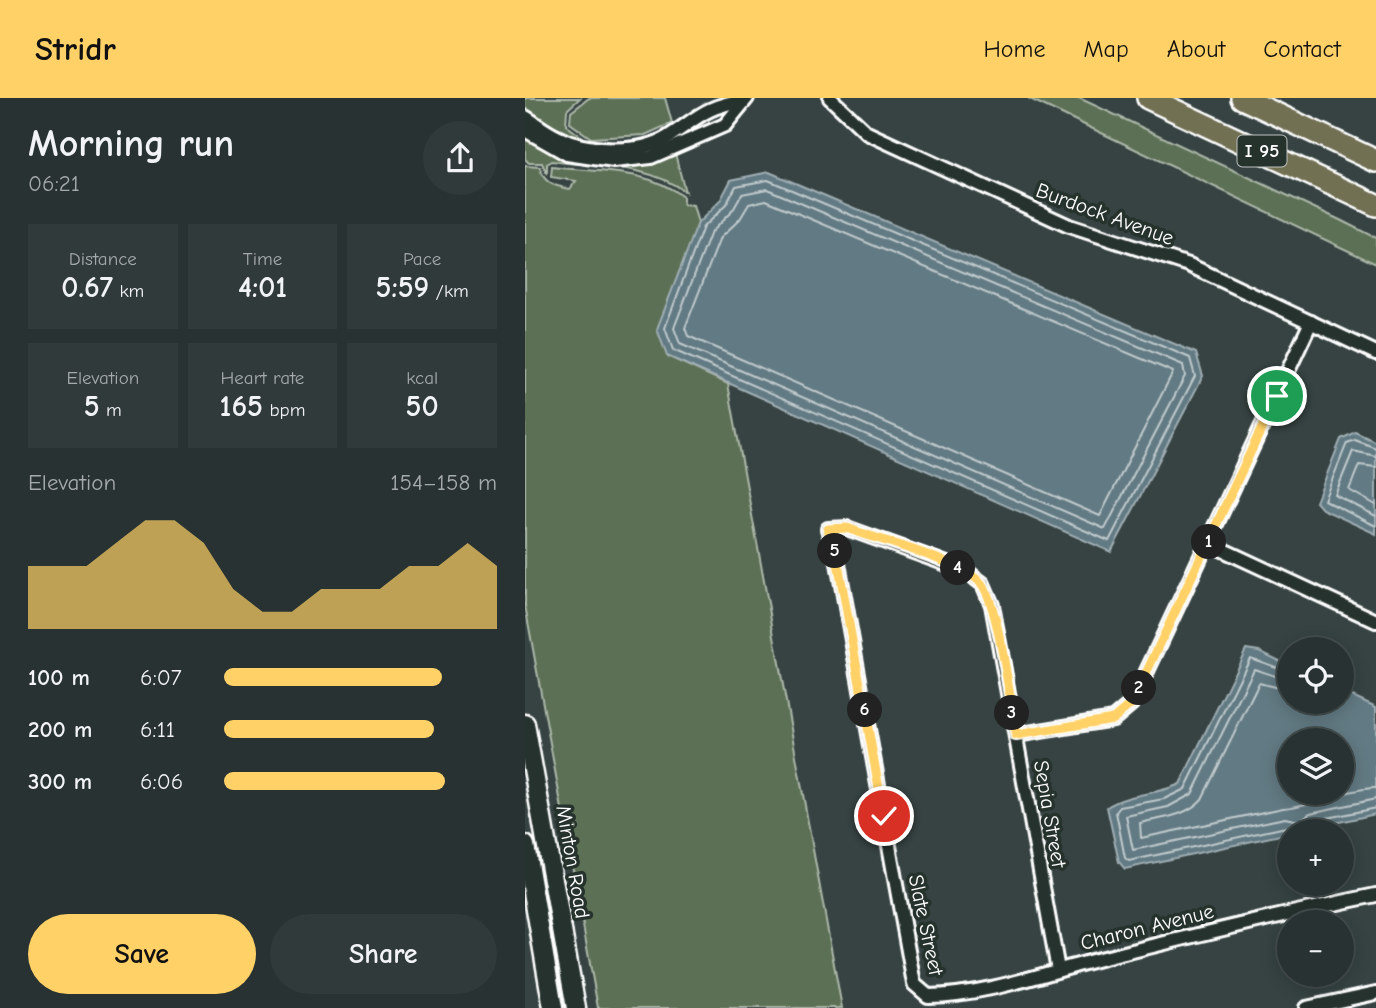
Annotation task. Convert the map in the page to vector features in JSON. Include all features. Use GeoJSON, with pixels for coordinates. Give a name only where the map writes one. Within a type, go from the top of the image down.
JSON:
{"type":"FeatureCollection","features":[{"type":"Feature","properties":{"kind":"highway","name":"I 95"},"geometry":{"type":"LineString","coordinates":[[1148,98],[1376,205]]}},
{"type":"Feature","properties":{"kind":"highway","name":"I 95"},"geometry":{"type":"LineString","coordinates":[[1242,98],[1376,161]]}},
{"type":"Feature","properties":{"kind":"main road","name":"Minton Road"},"geometry":{"type":"LineString","coordinates":[[525,724],[576,1008]]}},
{"type":"Feature","properties":{"kind":"main road"},"geometry":{"type":"LineString","coordinates":[[525,845],[553,1008]]}},
{"type":"Feature","properties":{"kind":"street","name":"Burdock Avenue"},"geometry":{"type":"LineString","coordinates":[[829,98],[867,132],[1069,226],[1189,265],[1376,353]]}},
{"type":"Feature","properties":{"kind":"street"},"geometry":{"type":"LineString","coordinates":[[614,154],[669,136],[702,111],[715,105],[745,99]]}},
{"type":"Feature","properties":{"kind":"street"},"geometry":{"type":"LineString","coordinates":[[528,125],[567,153],[651,158],[725,125],[745,99]]}},
{"type":"Feature","properties":{"kind":"street"},"geometry":{"type":"LineString","coordinates":[[702,111],[711,133]]}},
{"type":"Feature","properties":{"kind":"street"},"geometry":{"type":"LineString","coordinates":[[669,136],[678,148]]}},
{"type":"Feature","properties":{"kind":"street"},"geometry":{"type":"LineString","coordinates":[[1016,735],[1113,719],[1132,703],[1311,323]]}},
{"type":"Feature","properties":{"kind":"street","name":"Sepia Street"},"geometry":{"type":"LineString","coordinates":[[828,529],[847,528],[966,571],[983,584],[992,605],[1058,970]]}},
{"type":"Feature","properties":{"kind":"street","name":"Slate Street"},"geometry":{"type":"LineString","coordinates":[[828,529],[838,563],[915,984],[928,996]]}},
{"type":"Feature","properties":{"kind":"street"},"geometry":{"type":"LineString","coordinates":[[1208,543],[1376,621]]}},
{"type":"Feature","properties":{"kind":"street","name":"Charon Avenue"},"geometry":{"type":"LineString","coordinates":[[928,996],[952,995],[1251,921],[1376,895]]}},
{"type":"Feature","properties":{"kind":"street"},"geometry":{"type":"LineString","coordinates":[[1306,1008],[1376,993]]}},
{"type":"Feature","properties":{"kind":"green space"},"geometry":{"type":"Polygon","coordinates":[[[525,98],[580,98],[567,110],[566,125],[590,143],[645,140],[669,130],[685,192],[655,176],[621,168],[552,161],[547,164],[547,174],[542,163],[529,163],[525,159],[525,98]]]}},
{"type":"Feature","properties":{"kind":"green space"},"geometry":{"type":"Polygon","coordinates":[[[589,98],[665,98],[672,123],[645,135],[591,138],[570,123],[571,112],[589,98]]]}},
{"type":"Feature","properties":{"kind":"green space"},"geometry":{"type":"Polygon","coordinates":[[[1028,98],[1079,98],[1340,220],[1376,238],[1376,264],[1028,98]]]}},
{"type":"Feature","properties":{"kind":"green space"},"geometry":{"type":"Polygon","coordinates":[[[525,166],[540,167],[547,181],[570,189],[576,181],[551,177],[552,167],[638,176],[669,188],[683,197],[683,205],[693,206],[698,223],[689,248],[667,356],[728,384],[842,1008],[598,1008],[525,605],[525,166]]]}},
{"type":"Feature","properties":{"kind":"water"},"geometry":{"type":"Polygon","coordinates":[[[769,172],[1196,353],[1203,376],[1111,552],[667,356],[657,329],[698,223],[720,201],[731,180],[769,172]]]}},
{"type":"Feature","properties":{"kind":"water"},"geometry":{"type":"Polygon","coordinates":[[[1355,432],[1376,442],[1376,534],[1322,509],[1316,502],[1341,439],[1355,432]]]}},
{"type":"Feature","properties":{"kind":"water"},"geometry":{"type":"Polygon","coordinates":[[[1246,649],[1259,651],[1277,660],[1277,714],[1354,714],[1354,697],[1376,707],[1376,814],[1353,819],[1277,819],[1277,836],[1125,869],[1119,862],[1107,807],[1124,799],[1180,784],[1246,649]]]}},
{"type":"Feature","properties":{"kind":"route"},"geometry":{"type":"LineString","coordinates":[[884,816],[838,563],[828,529],[847,528],[966,571],[983,584],[992,605],[1016,735],[1113,719],[1132,703],[1277,396]]}}]}
